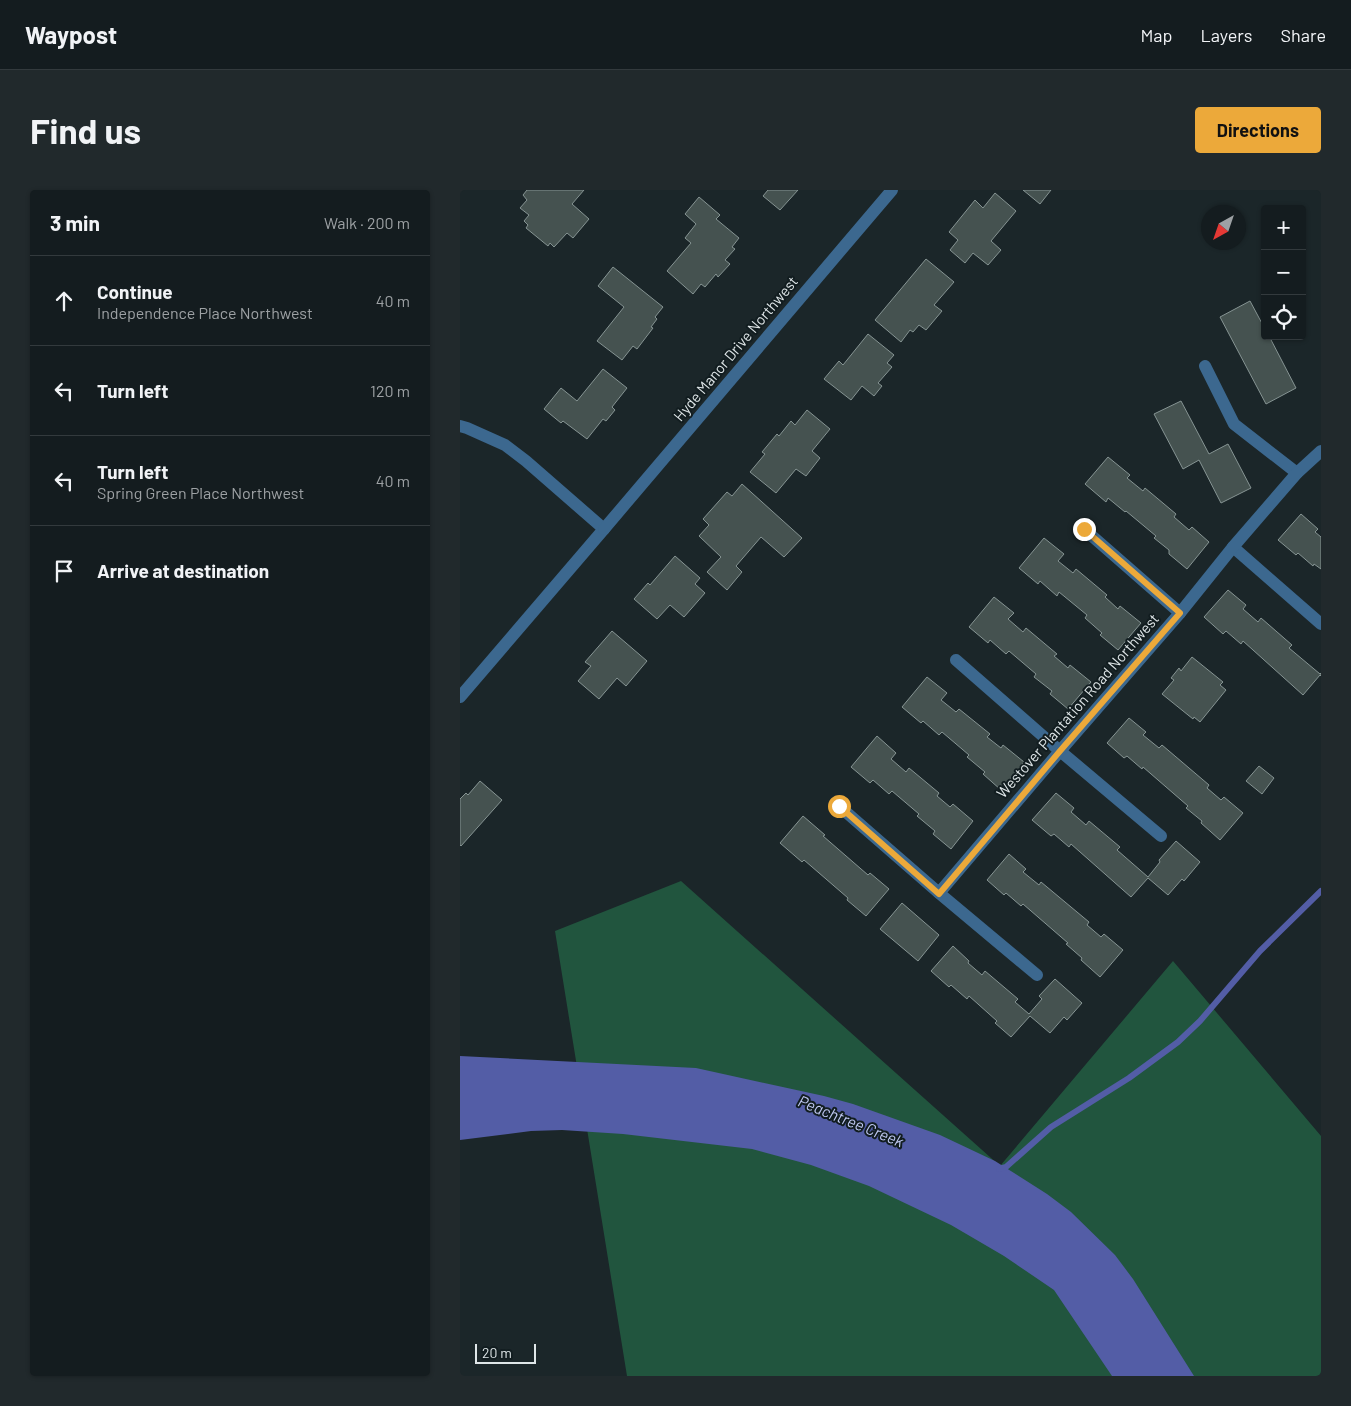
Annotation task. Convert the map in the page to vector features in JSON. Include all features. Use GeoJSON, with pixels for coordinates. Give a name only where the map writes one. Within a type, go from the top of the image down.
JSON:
{"type":"FeatureCollection","features":[{"type":"Feature","properties":{"kind":"street","name":"Hyde Manor Drive Northwest"},"geometry":{"type":"LineString","coordinates":[[460,697],[892,190]]}},
{"type":"Feature","properties":{"kind":"street"},"geometry":{"type":"LineString","coordinates":[[1205,366],[1234,424],[1297,473]]}},
{"type":"Feature","properties":{"kind":"street"},"geometry":{"type":"LineString","coordinates":[[460,426],[505,446],[526,461],[604,529]]}},
{"type":"Feature","properties":{"kind":"street","name":"Westover Plantation Road Northwest"},"geometry":{"type":"LineString","coordinates":[[939,894],[1180,613],[1233,547],[1297,473],[1321,451]]}},
{"type":"Feature","properties":{"kind":"street"},"geometry":{"type":"LineString","coordinates":[[1084,529],[1180,613]]}},
{"type":"Feature","properties":{"kind":"street"},"geometry":{"type":"LineString","coordinates":[[1233,547],[1321,624]]}},
{"type":"Feature","properties":{"kind":"street"},"geometry":{"type":"LineString","coordinates":[[956,660],[1161,836]]}},
{"type":"Feature","properties":{"kind":"street"},"geometry":{"type":"LineString","coordinates":[[839,806],[939,894],[1037,974]]}},
{"type":"Feature","properties":{"kind":"green space"},"geometry":{"type":"Polygon","coordinates":[[[681,881],[1000,1166],[1173,961],[1321,1136],[1321,1376],[627,1376],[555,931],[681,881]]]}},
{"type":"Feature","properties":{"kind":"water","name":"Peachtree Creek"},"geometry":{"type":"Polygon","coordinates":[[[460,1056],[696,1068],[824,1096],[853,1104],[940,1135],[995,1161],[1047,1194],[1071,1212],[1115,1255],[1133,1279],[1194,1376],[1112,1376],[1054,1290],[1004,1256],[951,1225],[869,1186],[811,1165],[752,1149],[623,1134],[562,1130],[531,1131],[460,1140],[460,1056]]]}},
{"type":"Feature","properties":{"kind":"building"},"geometry":{"type":"Polygon","coordinates":[[[527,190],[584,190],[572,204],[589,219],[573,238],[567,233],[554,247],[550,243],[548,246],[526,228],[528,225],[524,221],[529,215],[520,208],[527,200],[523,195],[527,190]]]}},
{"type":"Feature","properties":{"kind":"building"},"geometry":{"type":"Polygon","coordinates":[[[768,190],[798,190],[780,210],[763,196],[768,190]]]}},
{"type":"Feature","properties":{"kind":"building"},"geometry":{"type":"Polygon","coordinates":[[[1023,190],[1051,190],[1040,204],[1023,190]]]}},
{"type":"Feature","properties":{"kind":"building"},"geometry":{"type":"Polygon","coordinates":[[[995,193],[1016,211],[991,241],[1001,250],[988,265],[973,253],[965,263],[950,250],[958,240],[949,232],[975,200],[983,208],[995,193]]]}},
{"type":"Feature","properties":{"kind":"building"},"geometry":{"type":"Polygon","coordinates":[[[699,197],[720,215],[716,219],[739,238],[732,247],[735,249],[725,260],[730,264],[718,277],[716,274],[705,287],[701,284],[693,294],[667,271],[691,243],[685,238],[696,224],[685,214],[699,197]]]}},
{"type":"Feature","properties":{"kind":"building"},"geometry":{"type":"Polygon","coordinates":[[[926,259],[954,282],[934,305],[942,311],[926,330],[919,325],[913,332],[910,330],[901,342],[875,320],[926,259]]]}},
{"type":"Feature","properties":{"kind":"building"},"geometry":{"type":"Polygon","coordinates":[[[613,267],[663,307],[655,317],[657,319],[651,327],[653,328],[637,349],[633,346],[622,360],[597,341],[624,307],[598,286],[613,267]]]}},
{"type":"Feature","properties":{"kind":"building"},"geometry":{"type":"Polygon","coordinates":[[[1250,301],[1261,322],[1261,340],[1271,340],[1296,388],[1266,404],[1220,317],[1250,301]]]}},
{"type":"Feature","properties":{"kind":"building"},"geometry":{"type":"Polygon","coordinates":[[[868,334],[894,355],[887,363],[892,367],[878,383],[882,386],[874,396],[862,386],[851,400],[824,379],[839,361],[843,365],[868,334]]]}},
{"type":"Feature","properties":{"kind":"building"},"geometry":{"type":"Polygon","coordinates":[[[603,369],[627,388],[612,407],[615,410],[606,421],[603,419],[587,439],[563,421],[561,423],[544,409],[561,388],[577,401],[603,369]]]}},
{"type":"Feature","properties":{"kind":"building"},"geometry":{"type":"Polygon","coordinates":[[[1181,401],[1209,454],[1228,444],[1251,488],[1221,503],[1199,460],[1183,469],[1154,414],[1181,401]]]}},
{"type":"Feature","properties":{"kind":"building"},"geometry":{"type":"Polygon","coordinates":[[[807,410],[830,429],[812,451],[820,458],[806,476],[796,469],[776,493],[750,472],[765,454],[762,452],[777,434],[779,436],[791,421],[795,425],[807,410]]]}},
{"type":"Feature","properties":{"kind":"building"},"geometry":{"type":"Polygon","coordinates":[[[1108,457],[1130,475],[1127,478],[1143,491],[1145,488],[1176,514],[1174,517],[1189,530],[1192,527],[1209,542],[1187,569],[1169,554],[1169,550],[1154,538],[1156,536],[1126,511],[1108,498],[1106,502],[1085,484],[1108,457]]]}},
{"type":"Feature","properties":{"kind":"building"},"geometry":{"type":"Polygon","coordinates":[[[742,484],[802,538],[784,557],[761,537],[736,566],[742,572],[727,590],[707,572],[721,557],[699,536],[709,525],[703,519],[727,492],[732,496],[742,484]]]}},
{"type":"Feature","properties":{"kind":"building"},"geometry":{"type":"Polygon","coordinates":[[[1301,514],[1318,529],[1315,532],[1321,537],[1321,569],[1314,564],[1313,566],[1298,553],[1296,555],[1278,540],[1301,514]]]}},
{"type":"Feature","properties":{"kind":"building"},"geometry":{"type":"Polygon","coordinates":[[[1044,538],[1064,554],[1058,561],[1073,573],[1076,569],[1107,595],[1105,597],[1118,609],[1120,606],[1141,623],[1118,650],[1100,635],[1102,633],[1085,618],[1087,615],[1059,592],[1057,596],[1040,581],[1038,584],[1019,568],[1044,538]]]}},
{"type":"Feature","properties":{"kind":"building"},"geometry":{"type":"Polygon","coordinates":[[[675,556],[700,578],[695,584],[705,593],[684,617],[670,605],[657,619],[634,599],[648,583],[650,585],[675,556]]]}},
{"type":"Feature","properties":{"kind":"building"},"geometry":{"type":"Polygon","coordinates":[[[1228,590],[1246,605],[1243,609],[1258,622],[1261,618],[1292,645],[1289,648],[1321,673],[1321,676],[1303,695],[1243,641],[1241,644],[1226,631],[1223,634],[1204,617],[1228,590]]]}},
{"type":"Feature","properties":{"kind":"building"},"geometry":{"type":"Polygon","coordinates":[[[994,597],[1014,613],[1008,619],[1023,632],[1026,628],[1057,654],[1054,656],[1068,668],[1070,665],[1091,682],[1068,709],[1050,694],[1052,691],[1034,677],[1036,674],[1009,651],[1006,654],[990,640],[988,643],[969,627],[994,597]]]}},
{"type":"Feature","properties":{"kind":"building"},"geometry":{"type":"Polygon","coordinates":[[[612,631],[647,661],[626,686],[617,678],[599,699],[578,681],[591,666],[585,662],[612,631]]]}},
{"type":"Feature","properties":{"kind":"building"},"geometry":{"type":"Polygon","coordinates":[[[1192,657],[1223,682],[1220,685],[1226,690],[1200,722],[1194,717],[1193,719],[1162,694],[1174,680],[1171,678],[1179,668],[1181,671],[1192,657]]]}},
{"type":"Feature","properties":{"kind":"building"},"geometry":{"type":"Polygon","coordinates":[[[927,677],[947,693],[941,700],[956,712],[959,709],[990,734],[987,737],[1001,748],[1003,745],[1024,762],[1001,790],[983,774],[985,772],[967,757],[969,755],[942,732],[939,735],[923,721],[921,723],[902,707],[927,677]]]}},
{"type":"Feature","properties":{"kind":"building"},"geometry":{"type":"Polygon","coordinates":[[[1129,718],[1146,732],[1143,735],[1159,748],[1162,745],[1209,785],[1207,788],[1221,800],[1224,797],[1243,813],[1220,840],[1186,808],[1188,806],[1143,767],[1142,769],[1127,756],[1124,758],[1107,743],[1129,718]]]}},
{"type":"Feature","properties":{"kind":"building"},"geometry":{"type":"Polygon","coordinates":[[[877,736],[896,753],[891,759],[906,772],[909,768],[939,793],[937,796],[950,807],[953,804],[973,821],[951,849],[933,834],[935,831],[917,816],[919,814],[892,791],[889,794],[873,780],[870,783],[851,767],[877,736]]]}},
{"type":"Feature","properties":{"kind":"building"},"geometry":{"type":"Polygon","coordinates":[[[1259,766],[1274,778],[1262,794],[1246,781],[1259,766]]]}},
{"type":"Feature","properties":{"kind":"building"},"geometry":{"type":"Polygon","coordinates":[[[480,781],[502,800],[461,846],[460,799],[466,793],[468,795],[480,781]]]}},
{"type":"Feature","properties":{"kind":"building"},"geometry":{"type":"Polygon","coordinates":[[[1056,793],[1074,808],[1071,812],[1086,825],[1089,821],[1120,847],[1117,850],[1148,877],[1160,862],[1159,860],[1176,841],[1200,862],[1184,881],[1182,879],[1168,895],[1148,878],[1131,897],[1071,844],[1069,847],[1054,834],[1051,836],[1032,820],[1056,793]]]}},
{"type":"Feature","properties":{"kind":"building"},"geometry":{"type":"Polygon","coordinates":[[[803,816],[868,875],[870,873],[889,889],[866,916],[804,860],[802,862],[780,843],[803,816]]]}},
{"type":"Feature","properties":{"kind":"building"},"geometry":{"type":"Polygon","coordinates":[[[1009,854],[1026,869],[1023,872],[1039,885],[1041,882],[1089,922],[1087,925],[1101,937],[1104,934],[1123,950],[1100,977],[1066,944],[1068,943],[1023,904],[1021,906],[1006,893],[1004,895],[987,880],[1009,854]]]}},
{"type":"Feature","properties":{"kind":"building"},"geometry":{"type":"Polygon","coordinates":[[[902,903],[939,935],[918,961],[880,929],[902,903]]]}},
{"type":"Feature","properties":{"kind":"building"},"geometry":{"type":"Polygon","coordinates":[[[953,946],[982,975],[985,971],[1018,999],[1015,1002],[1029,1014],[1042,999],[1039,996],[1055,979],[1082,1003],[1067,1020],[1064,1017],[1050,1033],[1030,1016],[1011,1037],[995,1023],[997,1021],[969,996],[967,999],[951,985],[949,987],[931,971],[953,946]]]}},
{"type":"Feature","properties":{"kind":"waterway"},"geometry":{"type":"LineString","coordinates":[[999,1169],[1006,1167],[1051,1127],[1129,1078],[1178,1042],[1200,1021],[1260,951],[1321,891]]}},
{"type":"Feature","properties":{"kind":"route"},"geometry":{"type":"LineString","coordinates":[[839,806],[939,894],[1180,613],[1084,529]]}}]}
